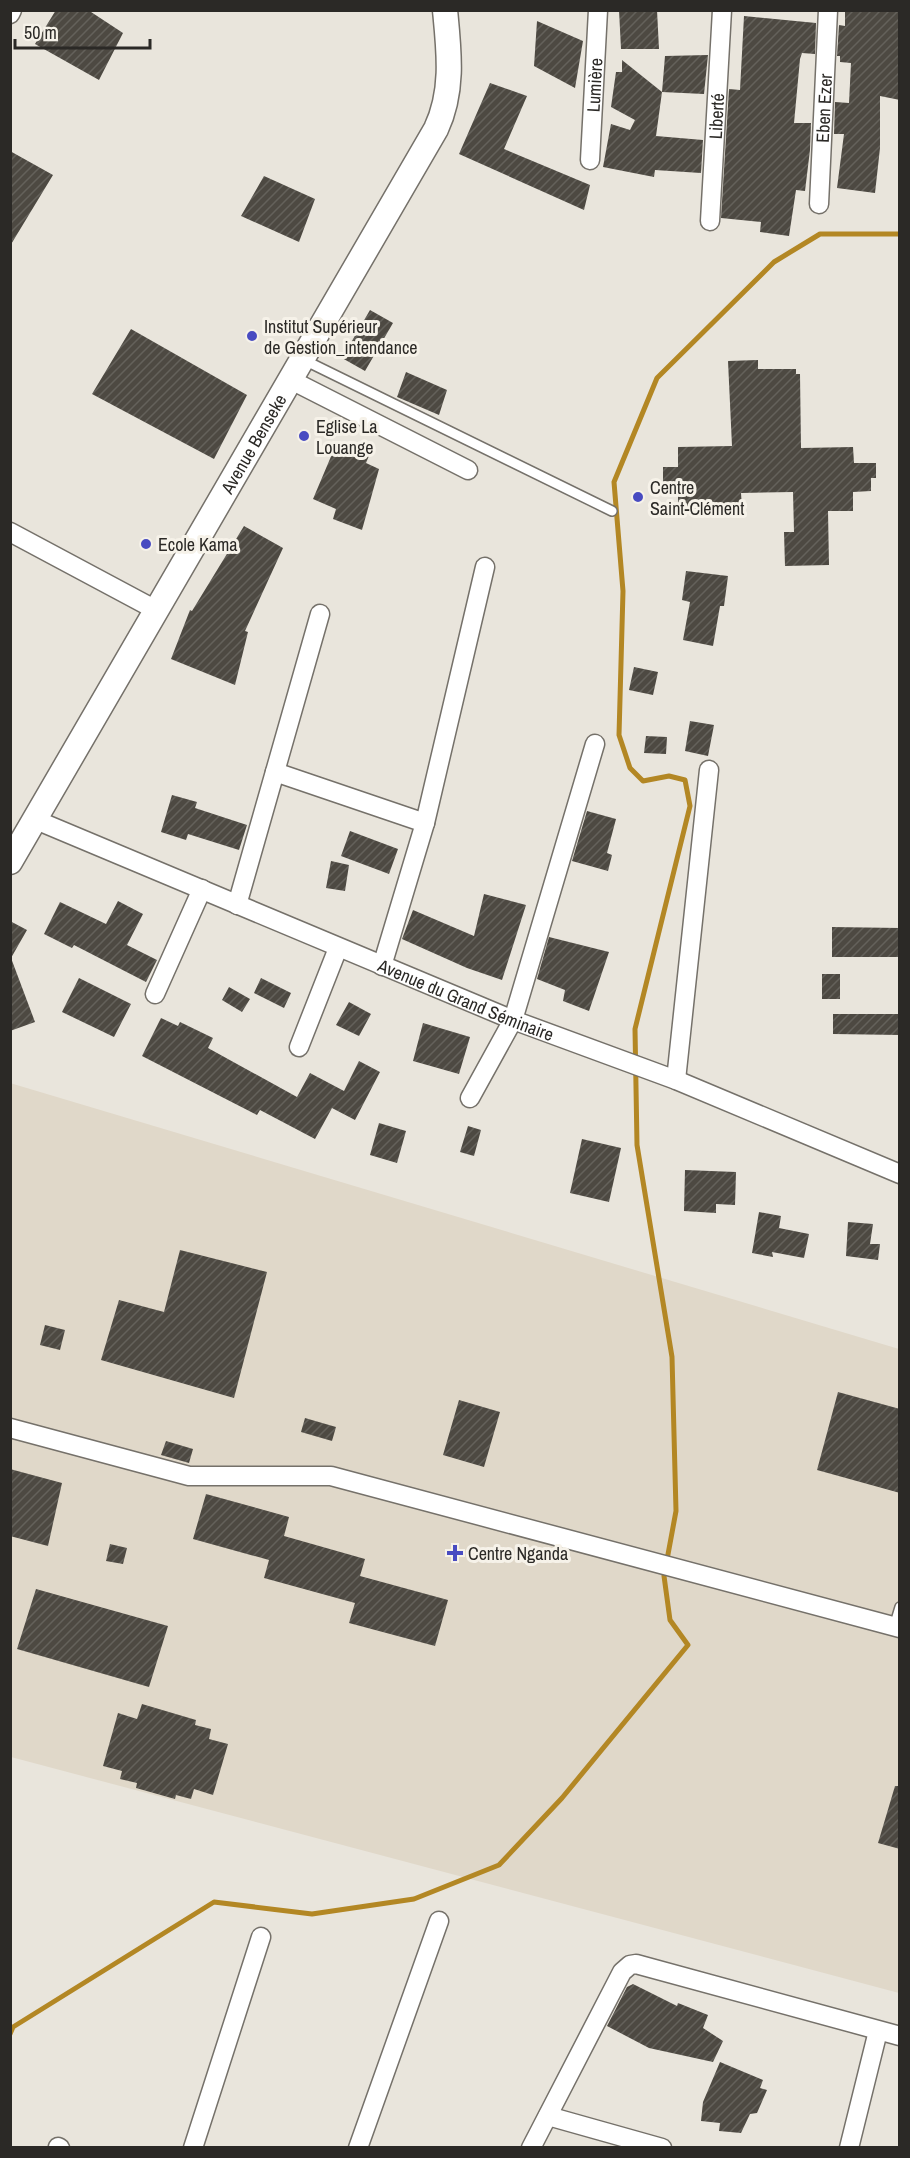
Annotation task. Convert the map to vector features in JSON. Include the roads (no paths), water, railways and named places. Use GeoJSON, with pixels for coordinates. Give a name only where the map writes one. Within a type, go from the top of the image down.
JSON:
{"type":"FeatureCollection","features":[{"type":"Feature","properties":{"kind":"street","name":"Avenue Benseke"},"geometry":{"type":"LineString","coordinates":[[10,862],[443,115],[450,62],[445,10]]}},
{"type":"Feature","properties":{"kind":"street","name":"Lumière"},"geometry":{"type":"LineString","coordinates":[[590,160],[598,10]]}},
{"type":"Feature","properties":{"kind":"street","name":"Liberté"},"geometry":{"type":"LineString","coordinates":[[710,221],[722,10]]}},
{"type":"Feature","properties":{"kind":"street","name":"Eben Ezer"},"geometry":{"type":"LineString","coordinates":[[819,204],[828,10]]}},
{"type":"Feature","properties":{"kind":"street"},"geometry":{"type":"LineString","coordinates":[[297,370],[468,470]]}},
{"type":"Feature","properties":{"kind":"street"},"geometry":{"type":"LineString","coordinates":[[10,532],[156,610]]}},
{"type":"Feature","properties":{"kind":"street"},"geometry":{"type":"LineString","coordinates":[[382,966],[425,824],[485,567]]}},
{"type":"Feature","properties":{"kind":"street"},"geometry":{"type":"LineString","coordinates":[[237,905],[320,614]]}},
{"type":"Feature","properties":{"kind":"street"},"geometry":{"type":"LineString","coordinates":[[470,1098],[513,1020],[595,744]]}},
{"type":"Feature","properties":{"kind":"street"},"geometry":{"type":"LineString","coordinates":[[672,1078],[708,770]]}},
{"type":"Feature","properties":{"kind":"street"},"geometry":{"type":"LineString","coordinates":[[275,772],[425,824]]}},
{"type":"Feature","properties":{"kind":"street","name":"Avenue du Grand Séminaire"},"geometry":{"type":"LineString","coordinates":[[36,820],[513,1020],[598,1053],[672,1078],[900,1174]]}},
{"type":"Feature","properties":{"kind":"street"},"geometry":{"type":"LineString","coordinates":[[155,994],[202,889]]}},
{"type":"Feature","properties":{"kind":"street"},"geometry":{"type":"LineString","coordinates":[[299,1047],[338,948]]}},
{"type":"Feature","properties":{"kind":"street"},"geometry":{"type":"LineString","coordinates":[[10,1428],[189,1476],[331,1476],[897,1627]]}},
{"type":"Feature","properties":{"kind":"street"},"geometry":{"type":"LineString","coordinates":[[358,2148],[439,1921]]}},
{"type":"Feature","properties":{"kind":"street"},"geometry":{"type":"LineString","coordinates":[[193,2148],[261,1937]]}},
{"type":"Feature","properties":{"kind":"street"},"geometry":{"type":"LineString","coordinates":[[531,2148],[621,1972],[630,1965],[636,1964],[900,2036]]}},
{"type":"Feature","properties":{"kind":"street"},"geometry":{"type":"LineString","coordinates":[[849,2148],[878,2031]]}},
{"type":"Feature","properties":{"kind":"street"},"geometry":{"type":"LineString","coordinates":[[548,2116],[662,2148]]}},
{"type":"Feature","properties":{"kind":"lane"},"geometry":{"type":"LineString","coordinates":[[297,370],[612,511]]}},
{"type":"Feature","properties":{"kind":"lane"},"geometry":{"type":"LineString","coordinates":[[897,1627],[900,1607]]}},
{"type":"Feature","properties":{"kind":"waterway"},"geometry":{"type":"LineString","coordinates":[[10,2034],[13,2027],[214,1902],[312,1914],[414,1899],[499,1865],[562,1798],[688,1645],[670,1620],[664,1576],[676,1511],[672,1357],[637,1145],[635,1029],[690,806],[685,780],[669,776],[643,781],[630,768],[619,735],[623,591],[614,482],[657,378],[774,262],[820,234],[900,234]]}},
{"type":"Feature","properties":{"kind":"place","name":"Institut Supérieur de Gestion_intendance"},"geometry":{"type":"Point","coordinates":[252,336]}},
{"type":"Feature","properties":{"kind":"place","name":"Eglise La Louange"},"geometry":{"type":"Point","coordinates":[304,436]}},
{"type":"Feature","properties":{"kind":"place","name":"Centre Saint-Clément"},"geometry":{"type":"Point","coordinates":[638,497]}},
{"type":"Feature","properties":{"kind":"place","name":"Ecole Kama"},"geometry":{"type":"Point","coordinates":[146,544]}},
{"type":"Feature","properties":{"kind":"place","name":"Centre Nganda"},"geometry":{"type":"Point","coordinates":[455,1553]}}]}
